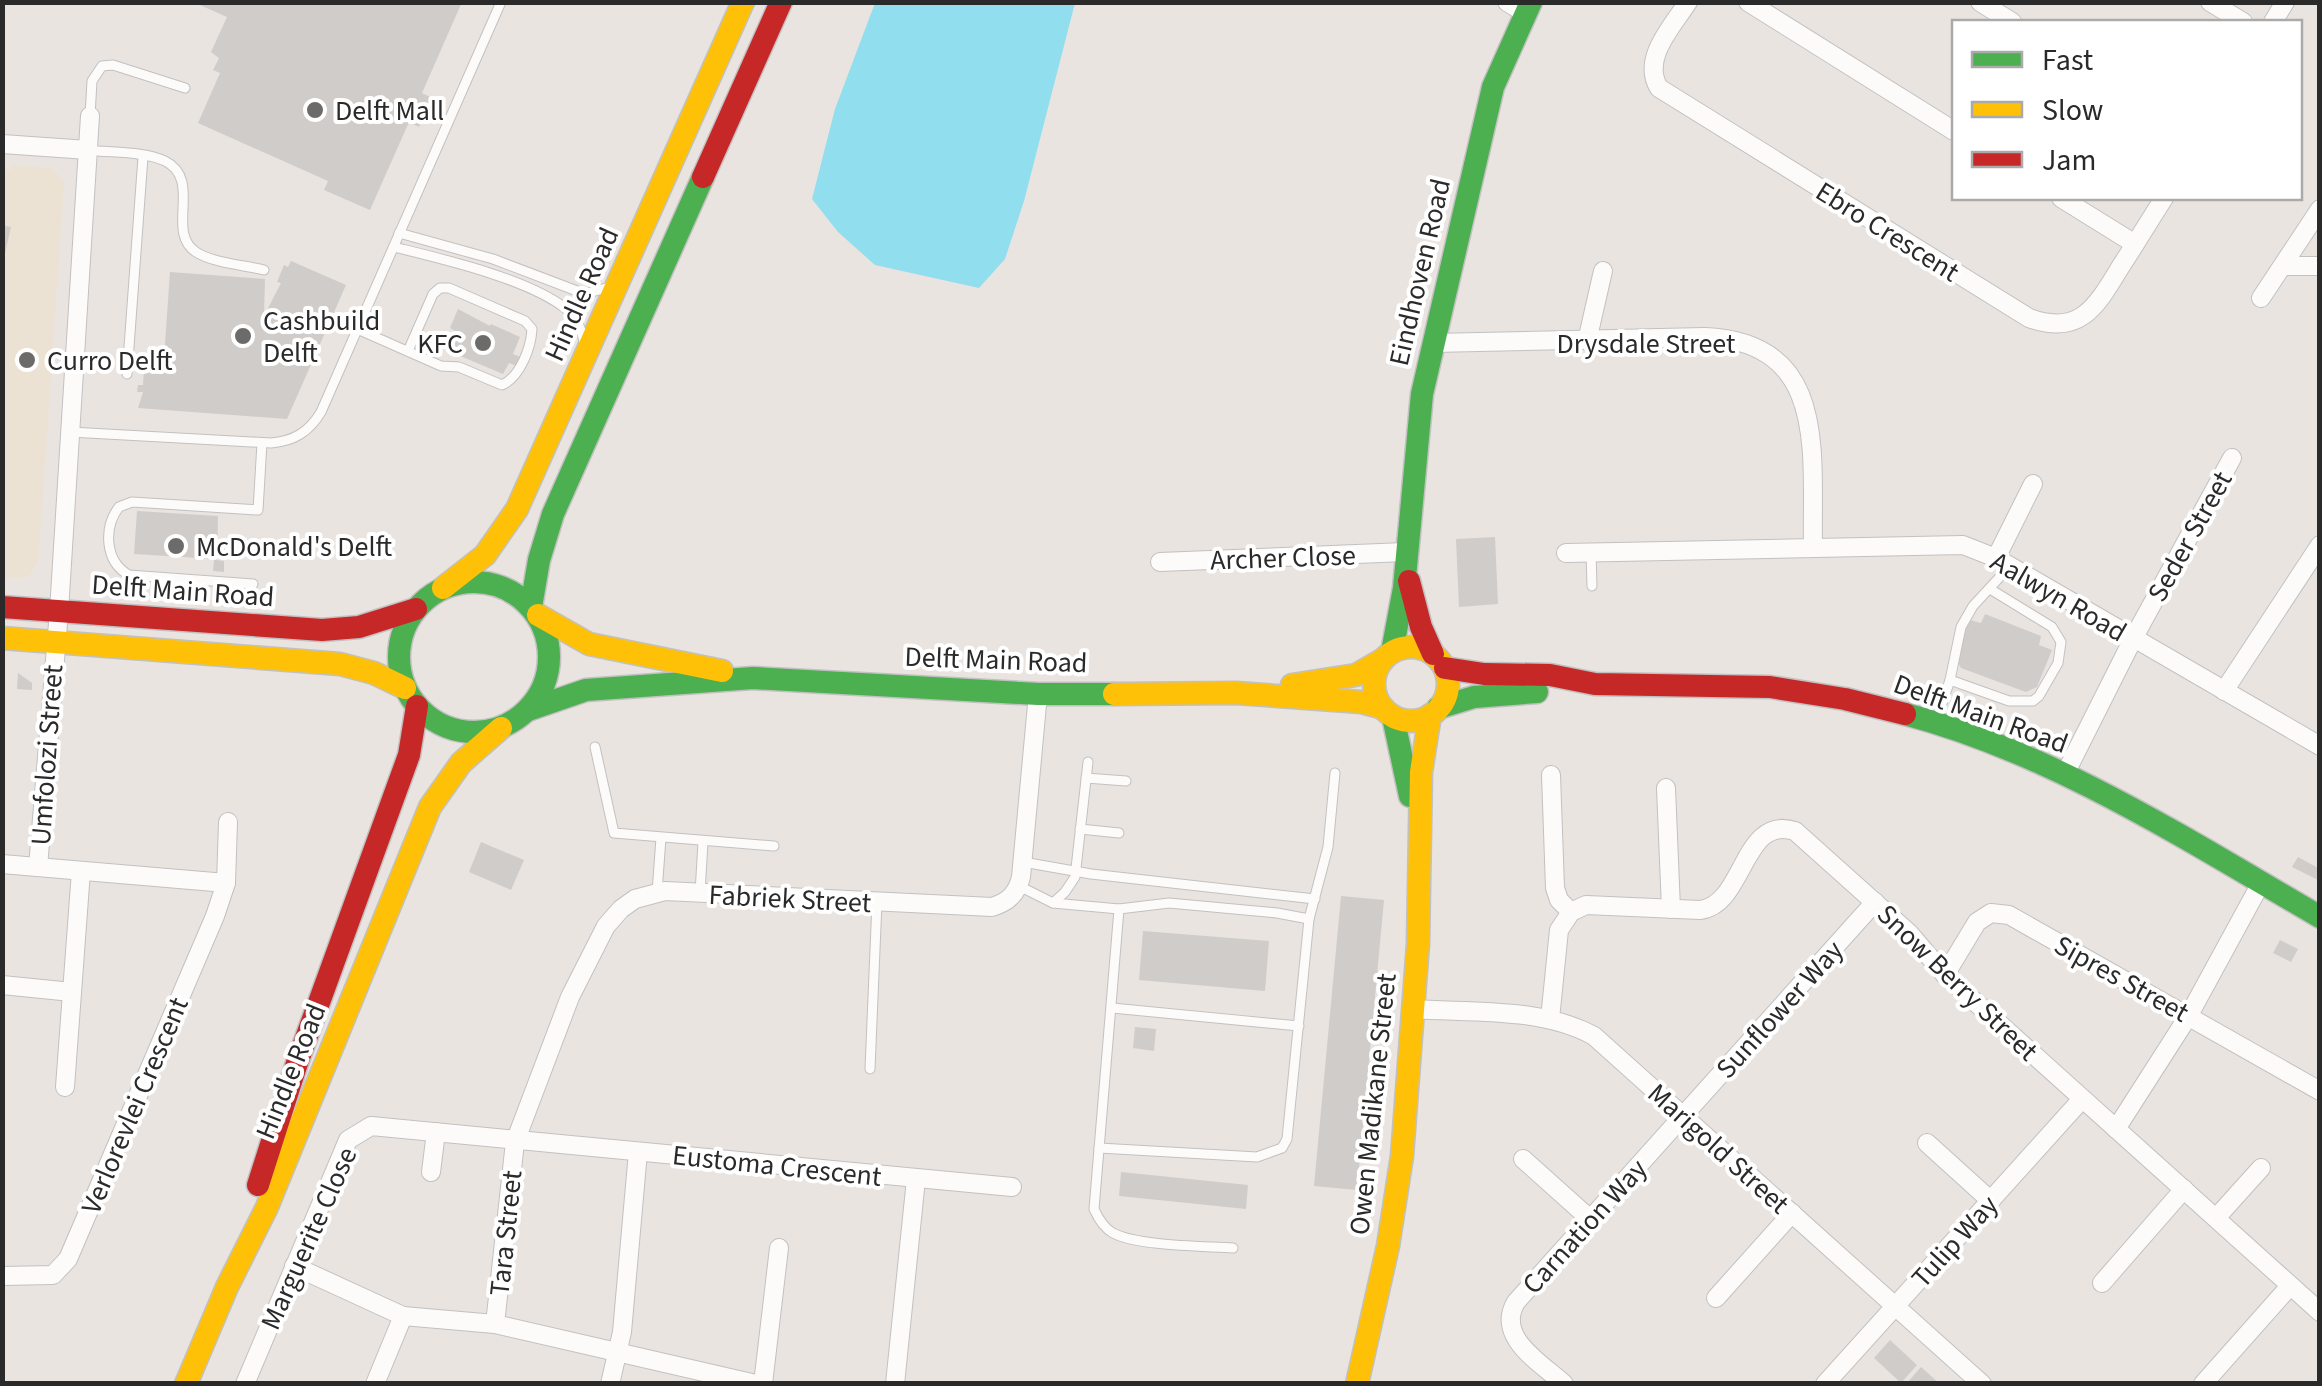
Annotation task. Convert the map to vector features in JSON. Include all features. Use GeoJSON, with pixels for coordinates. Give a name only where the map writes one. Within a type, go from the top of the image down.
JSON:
{"type":"FeatureCollection","features":[{"type":"Feature","properties":{"kind":"street","name":"Hindle Road"},"geometry":{"type":"LineString","coordinates":[[444,588],[485,555],[517,509],[743,2]]}},
{"type":"Feature","properties":{"kind":"street"},"geometry":{"type":"LineString","coordinates":[[534,611],[539,560],[554,514],[781,2]]}},
{"type":"Feature","properties":{"kind":"street","name":"Ebro Crescent"},"geometry":{"type":"LineString","coordinates":[[1688,2],[1653,61],[1652,76],[1659,88],[2028,318],[2054,324],[2088,314],[2163,200]]}},
{"type":"Feature","properties":{"kind":"street"},"geometry":{"type":"LineString","coordinates":[[1748,2],[1952,130]]}},
{"type":"Feature","properties":{"kind":"street"},"geometry":{"type":"LineString","coordinates":[[1980,2],[2009,20]]}},
{"type":"Feature","properties":{"kind":"street"},"geometry":{"type":"LineString","coordinates":[[2210,2],[2240,20]]}},
{"type":"Feature","properties":{"kind":"street","name":"Eindhoven Road"},"geometry":{"type":"LineString","coordinates":[[1387,656],[1405,558],[1414,439],[1433,343],[1493,87],[1521,6]]}},
{"type":"Feature","properties":{"kind":"street","name":"Umfolozi Street"},"geometry":{"type":"LineString","coordinates":[[38,867],[90,116]]}},
{"type":"Feature","properties":{"kind":"street"},"geometry":{"type":"LineString","coordinates":[[2,144],[88,150]]}},
{"type":"Feature","properties":{"kind":"street"},"geometry":{"type":"LineString","coordinates":[[2064,200],[2135,244]]}},
{"type":"Feature","properties":{"kind":"street"},"geometry":{"type":"LineString","coordinates":[[2261,298],[2320,209]]}},
{"type":"Feature","properties":{"kind":"street"},"geometry":{"type":"LineString","coordinates":[[2284,266],[2320,266]]}},
{"type":"Feature","properties":{"kind":"street"},"geometry":{"type":"LineString","coordinates":[[1587,341],[1603,271]]}},
{"type":"Feature","properties":{"kind":"street","name":"Drysdale Street"},"geometry":{"type":"LineString","coordinates":[[1433,343],[1723,338],[1756,346],[1783,364],[1802,399],[1810,437],[1813,547]]}},
{"type":"Feature","properties":{"kind":"street","name":"Seder Street"},"geometry":{"type":"LineString","coordinates":[[2064,774],[2232,458]]}},
{"type":"Feature","properties":{"kind":"street"},"geometry":{"type":"LineString","coordinates":[[2003,562],[2033,484]]}},
{"type":"Feature","properties":{"kind":"street","name":"Aalwyn Road"},"geometry":{"type":"LineString","coordinates":[[1566,553],[1952,544],[1973,548],[2320,746]]}},
{"type":"Feature","properties":{"kind":"street"},"geometry":{"type":"LineString","coordinates":[[2224,692],[2320,544]]}},
{"type":"Feature","properties":{"kind":"street","name":"Eindhoven Road"},"geometry":{"type":"LineString","coordinates":[[1405,558],[1421,627],[1439,661]]}},
{"type":"Feature","properties":{"kind":"street","name":"Archer Close"},"geometry":{"type":"LineString","coordinates":[[1160,562],[1405,558]]}},
{"type":"Feature","properties":{"kind":"street"},"geometry":{"type":"LineString","coordinates":[[2,638],[340,664],[374,673],[411,697],[434,721],[455,730],[478,733],[501,728],[528,710],[540,694],[550,654],[546,634],[534,611],[510,590],[484,582],[444,588],[416,609],[405,627],[399,647],[400,668],[411,697]]}},
{"type":"Feature","properties":{"kind":"street","name":"Delft Main Road"},"geometry":{"type":"LineString","coordinates":[[2,607],[322,630],[359,628],[416,609]]}},
{"type":"Feature","properties":{"kind":"street","name":"Delft Main Road"},"geometry":{"type":"LineString","coordinates":[[534,611],[589,644],[753,678]]}},
{"type":"Feature","properties":{"kind":"street"},"geometry":{"type":"LineString","coordinates":[[1413,646],[1439,661],[1448,689],[1434,712],[1418,720],[1388,713],[1373,685],[1387,656],[1413,646]]}},
{"type":"Feature","properties":{"kind":"street","name":"Delft Main Road"},"geometry":{"type":"LineString","coordinates":[[1236,692],[1356,675],[1387,656]]}},
{"type":"Feature","properties":{"kind":"street","name":"Delft Main Road"},"geometry":{"type":"LineString","coordinates":[[1439,661],[1479,675],[1552,675],[1587,683],[1702,683],[1772,688],[1841,698],[1935,723],[2064,774],[2320,917]]}},
{"type":"Feature","properties":{"kind":"street","name":"Delft Main Road"},"geometry":{"type":"LineString","coordinates":[[528,710],[586,690],[753,678],[1038,694],[1236,692],[1361,702],[1388,713]]}},
{"type":"Feature","properties":{"kind":"street","name":"Delft Main Road"},"geometry":{"type":"LineString","coordinates":[[1434,712],[1455,700],[1479,695],[1552,692],[1587,683]]}},
{"type":"Feature","properties":{"kind":"street"},"geometry":{"type":"LineString","coordinates":[[1019,886],[1038,694]]}},
{"type":"Feature","properties":{"kind":"street","name":"Hindle Road"},"geometry":{"type":"LineString","coordinates":[[228,1287],[297,1063],[408,755],[411,697]]}},
{"type":"Feature","properties":{"kind":"street","name":"Owen Madikane Street"},"geometry":{"type":"LineString","coordinates":[[1358,1384],[1393,1224],[1419,922],[1417,827],[1424,739],[1434,712]]}},
{"type":"Feature","properties":{"kind":"street","name":"Owen Madikane Street"},"geometry":{"type":"LineString","coordinates":[[1388,713],[1417,827]]}},
{"type":"Feature","properties":{"kind":"street","name":"Hindle Road"},"geometry":{"type":"LineString","coordinates":[[186,1384],[267,1208],[430,807],[450,773],[467,754],[501,728]]}},
{"type":"Feature","properties":{"kind":"street"},"geometry":{"type":"LineString","coordinates":[[1550,1020],[1560,930],[1571,912],[1555,888],[1551,775]]}},
{"type":"Feature","properties":{"kind":"street"},"geometry":{"type":"LineString","coordinates":[[1666,788],[1670,909]]}},
{"type":"Feature","properties":{"kind":"street","name":"Verlorevlei Crescent"},"geometry":{"type":"LineString","coordinates":[[2,1276],[53,1275],[68,1259],[215,916],[226,883],[228,822]]}},
{"type":"Feature","properties":{"kind":"street","name":"Snow Berry Street"},"geometry":{"type":"LineString","coordinates":[[1571,912],[1586,906],[1707,910],[1720,903],[1758,841],[1778,828],[1802,836],[1910,934],[1945,975],[2320,1312]]}},
{"type":"Feature","properties":{"kind":"street"},"geometry":{"type":"LineString","coordinates":[[2,864],[226,883]]}},
{"type":"Feature","properties":{"kind":"street"},"geometry":{"type":"LineString","coordinates":[[65,1087],[81,871]]}},
{"type":"Feature","properties":{"kind":"street"},"geometry":{"type":"LineString","coordinates":[[2116,1128],[2189,1015],[2261,883]]}},
{"type":"Feature","properties":{"kind":"street","name":"Fabriek Street"},"geometry":{"type":"LineString","coordinates":[[657,892],[992,908],[1011,898],[1019,886]]}},
{"type":"Feature","properties":{"kind":"street"},"geometry":{"type":"LineString","coordinates":[[515,1142],[570,997],[606,926],[620,908],[657,892]]}},
{"type":"Feature","properties":{"kind":"street","name":"Sunflower Way"},"geometry":{"type":"LineString","coordinates":[[1684,1116],[1876,902]]}},
{"type":"Feature","properties":{"kind":"street","name":"Sipres Street"},"geometry":{"type":"LineString","coordinates":[[1945,975],[1977,922],[1984,915],[2000,913],[2018,919],[2320,1091]]}},
{"type":"Feature","properties":{"kind":"street"},"geometry":{"type":"LineString","coordinates":[[2,986],[72,992]]}},
{"type":"Feature","properties":{"kind":"street","name":"Marigold Street"},"geometry":{"type":"LineString","coordinates":[[1413,1009],[1550,1020],[1594,1036],[1982,1384]]}},
{"type":"Feature","properties":{"kind":"street","name":"Tulip Way"},"geometry":{"type":"LineString","coordinates":[[1825,1384],[2082,1099]]}},
{"type":"Feature","properties":{"kind":"street","name":"Carnation Way"},"geometry":{"type":"LineString","coordinates":[[1564,1384],[1512,1336],[1509,1318],[1516,1302],[1684,1116]]}},
{"type":"Feature","properties":{"kind":"street","name":"Marguerite Close"},"geometry":{"type":"LineString","coordinates":[[245,1384],[348,1140],[371,1126],[515,1142]]}},
{"type":"Feature","properties":{"kind":"street"},"geometry":{"type":"LineString","coordinates":[[431,1172],[436,1132]]}},
{"type":"Feature","properties":{"kind":"street","name":"Eustoma Crescent"},"geometry":{"type":"LineString","coordinates":[[515,1142],[1012,1188]]}},
{"type":"Feature","properties":{"kind":"street","name":"Tara Street"},"geometry":{"type":"LineString","coordinates":[[495,1324],[515,1142]]}},
{"type":"Feature","properties":{"kind":"street"},"geometry":{"type":"LineString","coordinates":[[1927,1142],[1990,1200]]}},
{"type":"Feature","properties":{"kind":"street","name":"Eustoma Crescent"},"geometry":{"type":"LineString","coordinates":[[610,1384],[618,1352],[638,1152]]}},
{"type":"Feature","properties":{"kind":"street"},"geometry":{"type":"LineString","coordinates":[[1523,1159],[1590,1219]]}},
{"type":"Feature","properties":{"kind":"street"},"geometry":{"type":"LineString","coordinates":[[2216,1218],[2260,1168]]}},
{"type":"Feature","properties":{"kind":"street","name":"Eustoma Crescent"},"geometry":{"type":"LineString","coordinates":[[895,1384],[916,1179]]}},
{"type":"Feature","properties":{"kind":"street"},"geometry":{"type":"LineString","coordinates":[[2102,1282],[2184,1189]]}},
{"type":"Feature","properties":{"kind":"street"},"geometry":{"type":"LineString","coordinates":[[1716,1298],[1792,1213]]}},
{"type":"Feature","properties":{"kind":"street"},"geometry":{"type":"LineString","coordinates":[[294,1266],[403,1316],[495,1324],[760,1384],[778,1248]]}},
{"type":"Feature","properties":{"kind":"street"},"geometry":{"type":"LineString","coordinates":[[2202,1384],[2290,1286]]}},
{"type":"Feature","properties":{"kind":"street"},"geometry":{"type":"LineString","coordinates":[[375,1384],[403,1316]]}},
{"type":"Feature","properties":{"kind":"lane"},"geometry":{"type":"LineString","coordinates":[[70,432],[262,443],[294,439],[316,421],[501,2]]}},
{"type":"Feature","properties":{"kind":"lane"},"geometry":{"type":"LineString","coordinates":[[90,116],[92,81],[102,66],[113,64],[185,88]]}},
{"type":"Feature","properties":{"kind":"lane"},"geometry":{"type":"LineString","coordinates":[[88,150],[164,160],[182,179],[184,235],[189,246],[202,255],[264,270]]}},
{"type":"Feature","properties":{"kind":"lane"},"geometry":{"type":"LineString","coordinates":[[127,374],[142,157]]}},
{"type":"Feature","properties":{"kind":"lane"},"geometry":{"type":"LineString","coordinates":[[400,233],[493,259],[585,294],[602,290],[622,274]]}},
{"type":"Feature","properties":{"kind":"lane"},"geometry":{"type":"LineString","coordinates":[[394,246],[491,274],[554,300],[575,317],[587,354]]}},
{"type":"Feature","properties":{"kind":"lane"},"geometry":{"type":"LineString","coordinates":[[357,329],[441,366],[459,367],[502,384],[516,374],[531,341],[532,329],[525,321],[449,288],[440,288],[433,294],[408,351]]}},
{"type":"Feature","properties":{"kind":"lane"},"geometry":{"type":"LineString","coordinates":[[253,584],[129,575],[118,568],[111,556],[111,522],[119,507],[132,502],[258,510],[262,443]]}},
{"type":"Feature","properties":{"kind":"lane"},"geometry":{"type":"LineString","coordinates":[[1591,552],[1592,586]]}},
{"type":"Feature","properties":{"kind":"lane"},"geometry":{"type":"LineString","coordinates":[[1935,723],[1950,680],[1961,627],[1973,606],[1990,589],[2003,562]]}},
{"type":"Feature","properties":{"kind":"lane"},"geometry":{"type":"LineString","coordinates":[[1950,680],[2009,700],[2028,702],[2039,696],[2058,663],[2061,642],[2052,627],[1990,589]]}},
{"type":"Feature","properties":{"kind":"lane"},"geometry":{"type":"LineString","coordinates":[[595,747],[614,833],[774,846]]}},
{"type":"Feature","properties":{"kind":"lane"},"geometry":{"type":"LineString","coordinates":[[1053,902],[1068,889],[1076,871],[1088,762]]}},
{"type":"Feature","properties":{"kind":"lane"},"geometry":{"type":"LineString","coordinates":[[1099,1148],[1257,1157],[1276,1152],[1287,1139],[1309,919],[1328,848],[1335,773]]}},
{"type":"Feature","properties":{"kind":"lane"},"geometry":{"type":"LineString","coordinates":[[1086,778],[1126,781]]}},
{"type":"Feature","properties":{"kind":"lane"},"geometry":{"type":"LineString","coordinates":[[1080,829],[1119,833]]}},
{"type":"Feature","properties":{"kind":"lane"},"geometry":{"type":"LineString","coordinates":[[657,892],[661,838]]}},
{"type":"Feature","properties":{"kind":"lane"},"geometry":{"type":"LineString","coordinates":[[700,893],[703,842]]}},
{"type":"Feature","properties":{"kind":"lane"},"geometry":{"type":"LineString","coordinates":[[1023,862],[1315,899]]}},
{"type":"Feature","properties":{"kind":"lane"},"geometry":{"type":"LineString","coordinates":[[1019,886],[1053,902],[1119,909],[1169,903],[1309,919]]}},
{"type":"Feature","properties":{"kind":"lane"},"geometry":{"type":"LineString","coordinates":[[870,1070],[878,902]]}},
{"type":"Feature","properties":{"kind":"lane"},"geometry":{"type":"LineString","coordinates":[[1119,909],[1094,1208],[1112,1232],[1131,1239],[1232,1248]]}},
{"type":"Feature","properties":{"kind":"lane"},"geometry":{"type":"LineString","coordinates":[[1112,1008],[1299,1026]]}},
{"type":"Feature","properties":{"kind":"shaded area","name":"Curro Delft"},"geometry":{"type":"Polygon","coordinates":[[[12,165],[52,168],[64,182],[38,560],[30,575],[20,579],[2,578],[2,169],[12,170],[12,165]]]}},
{"type":"Feature","properties":{"kind":"water"},"geometry":{"type":"Polygon","coordinates":[[[875,3],[1075,3],[1024,201],[1005,259],[979,288],[875,265],[838,232],[812,199],[835,109],[875,3]]]}},
{"type":"Feature","properties":{"kind":"building","name":"Delft Mall"},"geometry":{"type":"Polygon","coordinates":[[[193,2],[462,2],[422,93],[432,98],[419,127],[409,122],[370,210],[324,190],[328,181],[198,123],[220,73],[213,70],[219,58],[211,52],[227,17],[193,2]]]}},
{"type":"Feature","properties":{"kind":"building"},"geometry":{"type":"Polygon","coordinates":[[[2,225],[11,227],[4,258],[2,258],[2,225]]]}},
{"type":"Feature","properties":{"kind":"building","name":"Cashbuild Delft"},"geometry":{"type":"Polygon","coordinates":[[[291,261],[346,285],[287,419],[138,408],[143,392],[137,392],[138,385],[143,385],[145,356],[164,358],[170,272],[265,279],[264,316],[281,283],[277,282],[284,265],[288,267],[291,261]]]}},
{"type":"Feature","properties":{"kind":"building","name":"KFC"},"geometry":{"type":"Polygon","coordinates":[[[458,309],[520,337],[513,354],[520,357],[517,366],[509,363],[503,374],[446,350],[455,331],[450,328],[458,309]]]}},
{"type":"Feature","properties":{"kind":"building","name":"McDonald's Delft"},"geometry":{"type":"Polygon","coordinates":[[[137,511],[218,516],[217,560],[224,561],[224,572],[213,571],[214,559],[134,554],[137,511]]]}},
{"type":"Feature","properties":{"kind":"building"},"geometry":{"type":"Polygon","coordinates":[[[1495,537],[1498,604],[1459,607],[1456,539],[1495,537]]]}},
{"type":"Feature","properties":{"kind":"building"},"geometry":{"type":"Polygon","coordinates":[[[1985,614],[2041,636],[2039,645],[2052,650],[2037,687],[2026,692],[1961,668],[1955,657],[1970,620],[1981,623],[1985,614]]]}},
{"type":"Feature","properties":{"kind":"building"},"geometry":{"type":"Polygon","coordinates":[[[18,673],[32,683],[32,690],[17,689],[18,673]]]}},
{"type":"Feature","properties":{"kind":"building"},"geometry":{"type":"Polygon","coordinates":[[[481,842],[524,860],[511,890],[469,872],[481,842]]]}},
{"type":"Feature","properties":{"kind":"building"},"geometry":{"type":"Polygon","coordinates":[[[2298,857],[2320,869],[2318,880],[2292,867],[2298,857]]]}},
{"type":"Feature","properties":{"kind":"building"},"geometry":{"type":"Polygon","coordinates":[[[1341,896],[1384,900],[1357,1190],[1314,1186],[1341,896]]]}},
{"type":"Feature","properties":{"kind":"building"},"geometry":{"type":"Polygon","coordinates":[[[1143,931],[1269,941],[1265,991],[1139,980],[1143,931]]]}},
{"type":"Feature","properties":{"kind":"building"},"geometry":{"type":"Polygon","coordinates":[[[2280,940],[2298,949],[2291,962],[2273,953],[2280,940]]]}},
{"type":"Feature","properties":{"kind":"building"},"geometry":{"type":"Polygon","coordinates":[[[1135,1027],[1156,1029],[1154,1051],[1133,1048],[1135,1027]]]}},
{"type":"Feature","properties":{"kind":"building"},"geometry":{"type":"Polygon","coordinates":[[[1121,1172],[1248,1185],[1246,1209],[1119,1196],[1121,1172]]]}},
{"type":"Feature","properties":{"kind":"building"},"geometry":{"type":"Polygon","coordinates":[[[1890,1340],[1917,1365],[1901,1383],[1874,1358],[1890,1340]]]}},
{"type":"Feature","properties":{"kind":"building"},"geometry":{"type":"Polygon","coordinates":[[[1921,1367],[1940,1384],[1906,1384],[1921,1367]]]}},
{"type":"Feature","properties":{"kind":"traffic: fast"},"geometry":{"type":"LineString","coordinates":[[1392,652],[1404,588],[1422,394],[1493,87],[1531,2]]}},
{"type":"Feature","properties":{"kind":"traffic: fast"},"geometry":{"type":"LineString","coordinates":[[531,607],[539,560],[553,514],[703,177]]}},
{"type":"Feature","properties":{"kind":"traffic: fast"},"geometry":{"type":"LineString","coordinates":[[474,582],[503,587],[527,604],[544,628],[549,657],[544,686],[527,710],[503,727],[474,732],[445,727],[421,710],[404,686],[399,657],[404,628],[421,604],[445,587],[474,582]]}},
{"type":"Feature","properties":{"kind":"traffic: fast"},"geometry":{"type":"LineString","coordinates":[[528,710],[586,690],[753,678],[1038,694],[1114,694]]}},
{"type":"Feature","properties":{"kind":"traffic: fast"},"geometry":{"type":"LineString","coordinates":[[1438,708],[1474,697],[1537,692]]}},
{"type":"Feature","properties":{"kind":"traffic: fast"},"geometry":{"type":"LineString","coordinates":[[1905,714],[2014,751],[2067,775],[2320,917]]}},
{"type":"Feature","properties":{"kind":"traffic: fast"},"geometry":{"type":"LineString","coordinates":[[1393,717],[1410,796]]}},
{"type":"Feature","properties":{"kind":"traffic: slow"},"geometry":{"type":"LineString","coordinates":[[443,588],[485,555],[517,509],[743,2]]}},
{"type":"Feature","properties":{"kind":"traffic: slow"},"geometry":{"type":"LineString","coordinates":[[538,615],[589,644],[722,671]]}},
{"type":"Feature","properties":{"kind":"traffic: slow"},"geometry":{"type":"LineString","coordinates":[[2,638],[340,664],[374,673],[405,688]]}},
{"type":"Feature","properties":{"kind":"traffic: slow"},"geometry":{"type":"LineString","coordinates":[[1411,647],[1437,658],[1448,684],[1437,710],[1411,721],[1385,710],[1374,684],[1385,658],[1411,647]]}},
{"type":"Feature","properties":{"kind":"traffic: slow"},"geometry":{"type":"LineString","coordinates":[[1292,685],[1356,675],[1382,660]]}},
{"type":"Feature","properties":{"kind":"traffic: slow"},"geometry":{"type":"LineString","coordinates":[[1114,694],[1236,693],[1361,702],[1383,708]]}},
{"type":"Feature","properties":{"kind":"traffic: slow"},"geometry":{"type":"LineString","coordinates":[[1357,1384],[1388,1246],[1402,1156],[1418,944],[1421,772],[1430,715]]}},
{"type":"Feature","properties":{"kind":"traffic: slow"},"geometry":{"type":"LineString","coordinates":[[186,1384],[227,1287],[267,1207],[430,807],[461,763],[501,728]]}},
{"type":"Feature","properties":{"kind":"traffic: jam"},"geometry":{"type":"LineString","coordinates":[[703,177],[781,2]]}},
{"type":"Feature","properties":{"kind":"traffic: jam"},"geometry":{"type":"LineString","coordinates":[[1409,581],[1433,654]]}},
{"type":"Feature","properties":{"kind":"traffic: jam"},"geometry":{"type":"LineString","coordinates":[[2,607],[322,630],[359,627],[416,609]]}},
{"type":"Feature","properties":{"kind":"traffic: jam"},"geometry":{"type":"LineString","coordinates":[[1445,668],[1484,674],[1550,675],[1595,684],[1770,687],[1905,714]]}},
{"type":"Feature","properties":{"kind":"traffic: jam"},"geometry":{"type":"LineString","coordinates":[[258,1185],[297,1063],[409,755],[417,706]]}},
{"type":"Feature","properties":{"kind":"place","name":"Delft Mall"},"geometry":{"type":"Point","coordinates":[315,110]}},
{"type":"Feature","properties":{"kind":"place","name":"Cashbuild Delft"},"geometry":{"type":"Point","coordinates":[243,336]}},
{"type":"Feature","properties":{"kind":"place","name":"KFC"},"geometry":{"type":"Point","coordinates":[483,343]}},
{"type":"Feature","properties":{"kind":"place","name":"Curro Delft"},"geometry":{"type":"Point","coordinates":[27,360]}},
{"type":"Feature","properties":{"kind":"place","name":"McDonald's Delft"},"geometry":{"type":"Point","coordinates":[176,546]}}]}
